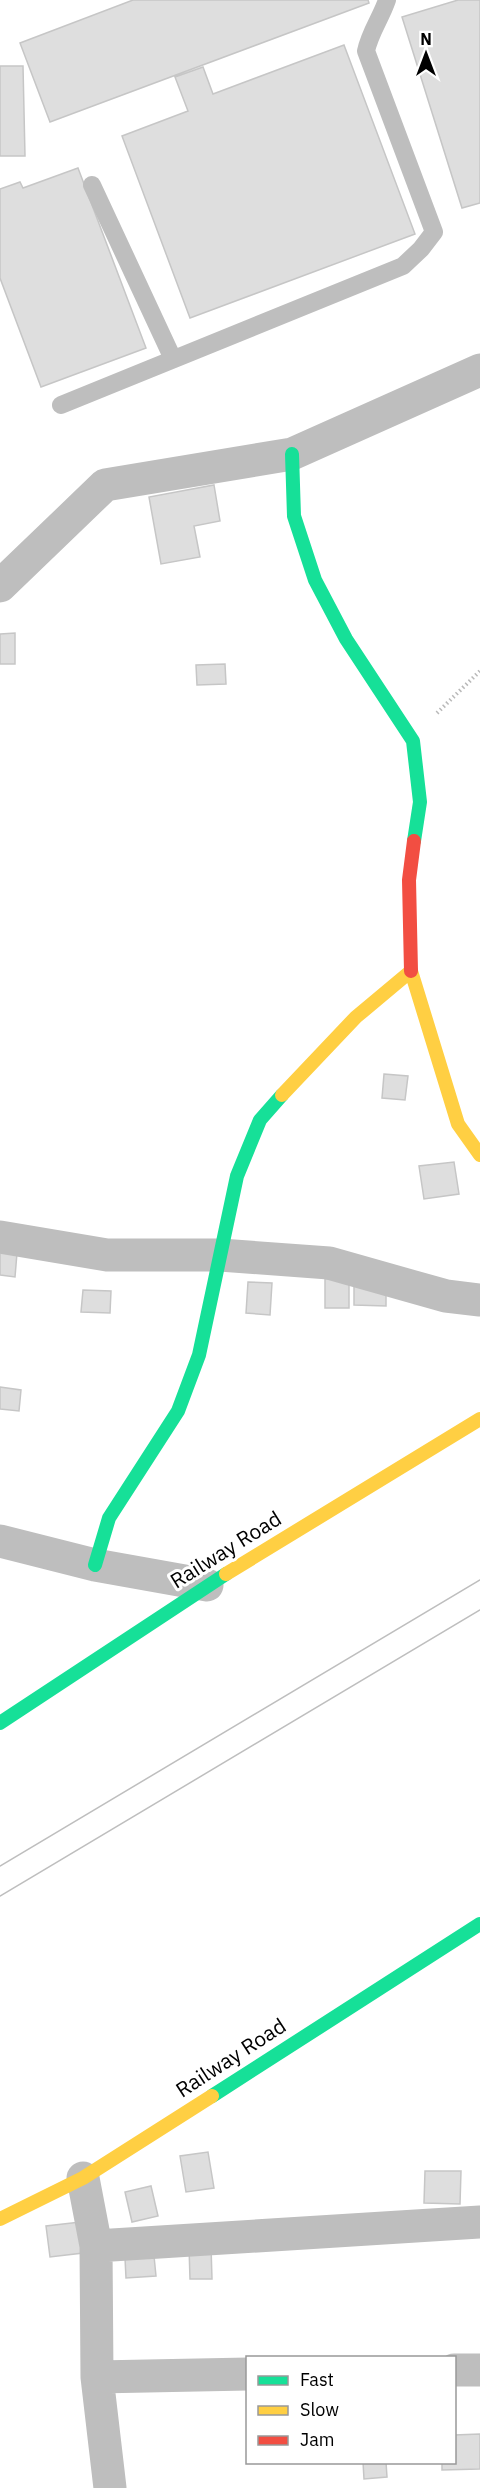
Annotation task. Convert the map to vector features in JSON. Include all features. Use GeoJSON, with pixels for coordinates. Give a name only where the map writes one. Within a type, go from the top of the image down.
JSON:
{"type":"FeatureCollection","features":[{"type":"Feature","properties":{"kind":"street"},"geometry":{"type":"LineString","coordinates":[[0,586],[105,485],[292,454],[480,370]]}},
{"type":"Feature","properties":{"kind":"street"},"geometry":{"type":"LineString","coordinates":[[292,454],[294,516],[315,580],[346,639],[413,741],[420,802],[409,880],[411,971],[458,1124],[480,1155]]}},
{"type":"Feature","properties":{"kind":"street"},"geometry":{"type":"LineString","coordinates":[[95,1564],[109,1518],[178,1412],[199,1354],[237,1176],[260,1120],[356,1017],[411,971]]}},
{"type":"Feature","properties":{"kind":"street"},"geometry":{"type":"LineString","coordinates":[[0,1237],[107,1255],[220,1255],[328,1263],[446,1296],[480,1299]]}},
{"type":"Feature","properties":{"kind":"street","name":"Railway Road"},"geometry":{"type":"LineString","coordinates":[[0,1723],[207,1585],[480,1419]]}},
{"type":"Feature","properties":{"kind":"street"},"geometry":{"type":"LineString","coordinates":[[0,1541],[95,1564],[207,1585]]}},
{"type":"Feature","properties":{"kind":"street","name":"Railway Road"},"geometry":{"type":"LineString","coordinates":[[0,2219],[83,2178],[480,1923]]}},
{"type":"Feature","properties":{"kind":"street"},"geometry":{"type":"LineString","coordinates":[[83,2178],[96,2246],[97,2378],[110,2488]]}},
{"type":"Feature","properties":{"kind":"street"},"geometry":{"type":"LineString","coordinates":[[96,2246],[480,2222]]}},
{"type":"Feature","properties":{"kind":"street"},"geometry":{"type":"LineString","coordinates":[[456,2370],[480,2370]]}},
{"type":"Feature","properties":{"kind":"street"},"geometry":{"type":"LineString","coordinates":[[97,2378],[246,2374]]}},
{"type":"Feature","properties":{"kind":"lane"},"geometry":{"type":"LineString","coordinates":[[61,405],[403,266],[421,249],[434,232],[366,51],[369,35],[381,17],[387,0]]}},
{"type":"Feature","properties":{"kind":"lane"},"geometry":{"type":"LineString","coordinates":[[92,186],[173,359]]}},
{"type":"Feature","properties":{"kind":"path"},"geometry":{"type":"LineString","coordinates":[[413,741],[446,702],[480,671]]}},
{"type":"Feature","properties":{"kind":"building"},"geometry":{"type":"Polygon","coordinates":[[[133,0],[368,0],[369,3],[50,122],[20,43],[133,0]]]}},
{"type":"Feature","properties":{"kind":"building"},"geometry":{"type":"Polygon","coordinates":[[[458,0],[480,0],[480,203],[462,208],[402,17],[458,0]]]}},
{"type":"Feature","properties":{"kind":"building"},"geometry":{"type":"Polygon","coordinates":[[[344,45],[415,234],[190,318],[122,136],[188,111],[175,77],[203,67],[213,94],[344,45]]]}},
{"type":"Feature","properties":{"kind":"building"},"geometry":{"type":"Polygon","coordinates":[[[0,66],[23,66],[25,156],[0,156],[0,66]]]}},
{"type":"Feature","properties":{"kind":"building"},"geometry":{"type":"Polygon","coordinates":[[[78,168],[146,348],[41,387],[0,278],[0,189],[20,182],[23,188],[78,168]]]}},
{"type":"Feature","properties":{"kind":"building"},"geometry":{"type":"Polygon","coordinates":[[[214,485],[220,521],[194,526],[200,557],[161,564],[149,497],[214,485]]]}},
{"type":"Feature","properties":{"kind":"building"},"geometry":{"type":"Polygon","coordinates":[[[15,633],[15,664],[0,664],[0,634],[15,633]]]}},
{"type":"Feature","properties":{"kind":"building"},"geometry":{"type":"Polygon","coordinates":[[[225,664],[226,684],[197,685],[196,665],[225,664]]]}},
{"type":"Feature","properties":{"kind":"building"},"geometry":{"type":"Polygon","coordinates":[[[384,1074],[408,1076],[405,1100],[382,1098],[384,1074]]]}},
{"type":"Feature","properties":{"kind":"building"},"geometry":{"type":"Polygon","coordinates":[[[454,1162],[459,1194],[424,1199],[419,1166],[454,1162]]]}},
{"type":"Feature","properties":{"kind":"building"},"geometry":{"type":"Polygon","coordinates":[[[0,1252],[17,1253],[15,1277],[0,1275],[0,1252]]]}},
{"type":"Feature","properties":{"kind":"building"},"geometry":{"type":"Polygon","coordinates":[[[349,1278],[349,1308],[325,1308],[325,1279],[349,1278]]]}},
{"type":"Feature","properties":{"kind":"building"},"geometry":{"type":"Polygon","coordinates":[[[248,1282],[272,1283],[270,1315],[246,1313],[248,1282]]]}},
{"type":"Feature","properties":{"kind":"building"},"geometry":{"type":"Polygon","coordinates":[[[354,1283],[386,1284],[386,1306],[354,1305],[354,1283]]]}},
{"type":"Feature","properties":{"kind":"building"},"geometry":{"type":"Polygon","coordinates":[[[83,1290],[111,1291],[110,1313],[81,1312],[83,1290]]]}},
{"type":"Feature","properties":{"kind":"building"},"geometry":{"type":"Polygon","coordinates":[[[0,1387],[21,1390],[19,1411],[0,1409],[0,1387]]]}},
{"type":"Feature","properties":{"kind":"building"},"geometry":{"type":"Polygon","coordinates":[[[208,2152],[214,2188],[186,2192],[180,2156],[208,2152]]]}},
{"type":"Feature","properties":{"kind":"building"},"geometry":{"type":"Polygon","coordinates":[[[425,2171],[461,2171],[460,2204],[424,2203],[425,2171]]]}},
{"type":"Feature","properties":{"kind":"building"},"geometry":{"type":"Polygon","coordinates":[[[151,2186],[158,2216],[132,2222],[125,2192],[151,2186]]]}},
{"type":"Feature","properties":{"kind":"building"},"geometry":{"type":"Polygon","coordinates":[[[80,2222],[83,2253],[50,2257],[46,2226],[80,2222]]]}},
{"type":"Feature","properties":{"kind":"building"},"geometry":{"type":"Polygon","coordinates":[[[211,2246],[212,2279],[190,2279],[189,2247],[211,2246]]]}},
{"type":"Feature","properties":{"kind":"building"},"geometry":{"type":"Polygon","coordinates":[[[154,2256],[156,2276],[126,2278],[125,2258],[154,2256]]]}},
{"type":"Feature","properties":{"kind":"building"},"geometry":{"type":"Polygon","coordinates":[[[480,2434],[480,2469],[442,2470],[442,2464],[456,2464],[456,2435],[480,2434]]]}},
{"type":"Feature","properties":{"kind":"building"},"geometry":{"type":"Polygon","coordinates":[[[363,2464],[386,2464],[387,2477],[364,2479],[363,2464]]]}},
{"type":"Feature","properties":{"kind":"tram line"},"geometry":{"type":"LineString","coordinates":[[0,1866],[480,1580]]}},
{"type":"Feature","properties":{"kind":"tram line"},"geometry":{"type":"LineString","coordinates":[[0,1896],[480,1610]]}},
{"type":"Feature","properties":{"kind":"traffic: fast"},"geometry":{"type":"LineString","coordinates":[[292,454],[294,516],[315,580],[346,639],[413,741],[420,802],[414,841]]}},
{"type":"Feature","properties":{"kind":"traffic: fast"},"geometry":{"type":"LineString","coordinates":[[95,1565],[109,1518],[178,1411],[199,1355],[237,1176],[260,1120],[282,1095]]}},
{"type":"Feature","properties":{"kind":"traffic: fast"},"geometry":{"type":"LineString","coordinates":[[0,1723],[226,1574]]}},
{"type":"Feature","properties":{"kind":"traffic: fast"},"geometry":{"type":"LineString","coordinates":[[212,2096],[480,1924]]}},
{"type":"Feature","properties":{"kind":"traffic: slow"},"geometry":{"type":"LineString","coordinates":[[282,1095],[356,1017],[411,971],[458,1124],[480,1155]]}},
{"type":"Feature","properties":{"kind":"traffic: slow"},"geometry":{"type":"LineString","coordinates":[[226,1574],[480,1419]]}},
{"type":"Feature","properties":{"kind":"traffic: slow"},"geometry":{"type":"LineString","coordinates":[[0,2219],[83,2178],[212,2096]]}},
{"type":"Feature","properties":{"kind":"traffic: jam"},"geometry":{"type":"LineString","coordinates":[[411,971],[409,880],[414,841]]}}]}
